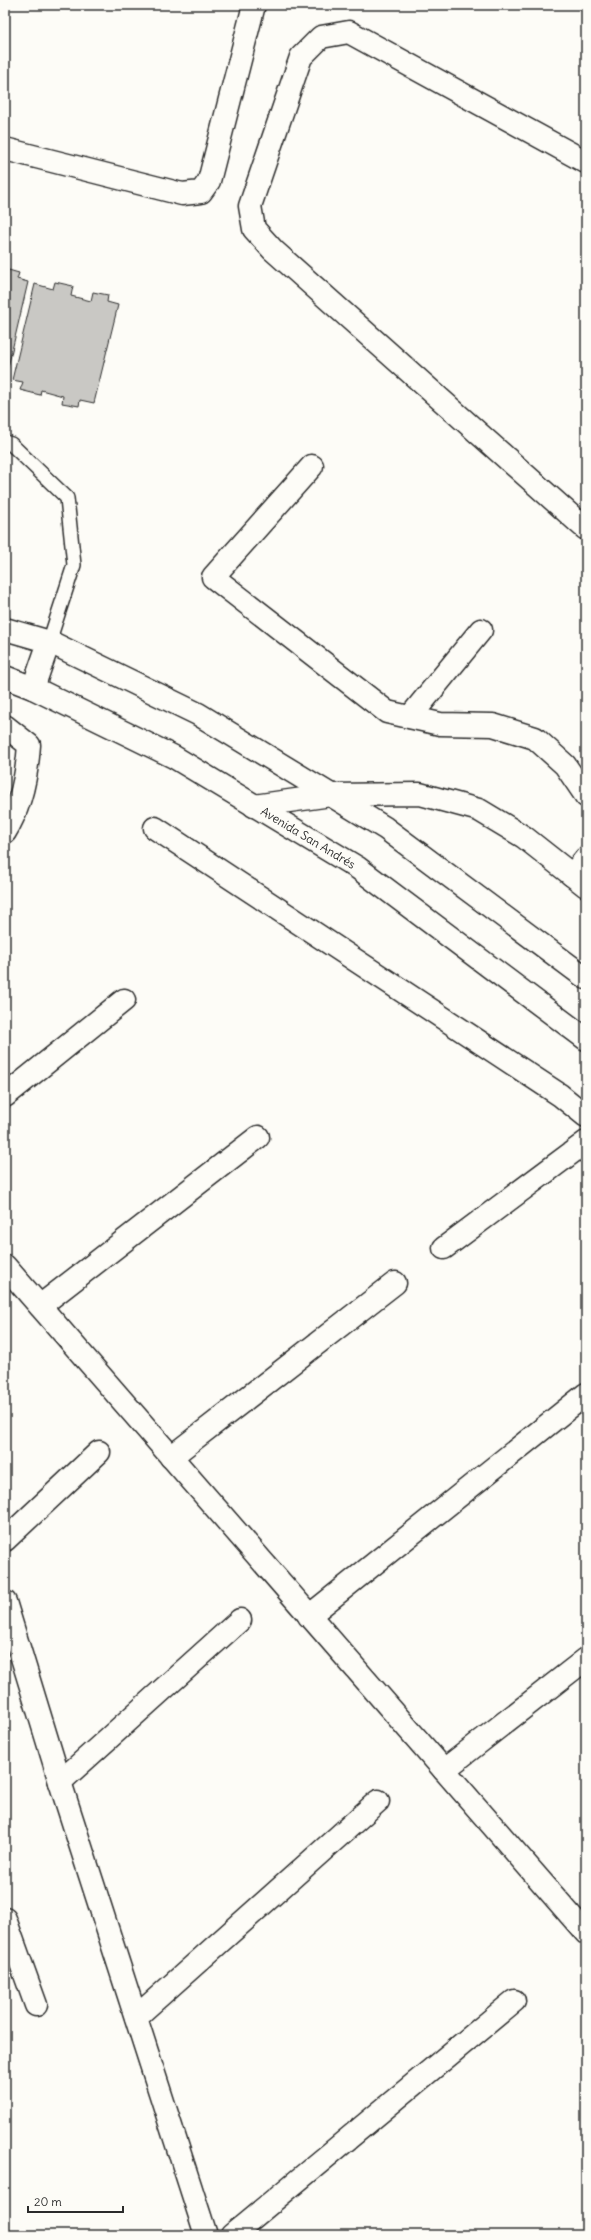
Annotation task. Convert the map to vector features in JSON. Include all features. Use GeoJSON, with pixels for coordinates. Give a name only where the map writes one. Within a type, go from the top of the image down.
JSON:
{"type":"FeatureCollection","features":[{"type":"Feature","properties":{"kind":"street"},"geometry":{"type":"LineString","coordinates":[[5,149],[182,194],[201,192],[209,181],[254,5]]}},
{"type":"Feature","properties":{"kind":"street"},"geometry":{"type":"LineString","coordinates":[[586,162],[349,32],[321,37],[301,57],[250,206],[254,229],[273,250],[586,529]]}},
{"type":"Feature","properties":{"kind":"street"},"geometry":{"type":"LineString","coordinates":[[312,466],[213,577],[386,712],[440,724],[494,725],[535,738],[565,765],[586,796]]}},
{"type":"Feature","properties":{"kind":"street"},"geometry":{"type":"LineString","coordinates":[[5,629],[49,642],[198,714],[385,828],[586,978]]}},
{"type":"Feature","properties":{"kind":"street"},"geometry":{"type":"LineString","coordinates":[[410,717],[481,630]]}},
{"type":"Feature","properties":{"kind":"street"},"geometry":{"type":"LineString","coordinates":[[33,688],[49,642]]}},
{"type":"Feature","properties":{"kind":"street","name":"Avenida San Andrés"},"geometry":{"type":"LineString","coordinates":[[5,677],[33,688],[174,757],[358,868],[586,1039]]}},
{"type":"Feature","properties":{"kind":"street"},"geometry":{"type":"LineString","coordinates":[[5,726],[29,745],[27,766],[11,822],[5,832]]}},
{"type":"Feature","properties":{"kind":"street"},"geometry":{"type":"LineString","coordinates":[[254,806],[331,795],[420,794],[479,810],[524,838],[579,880],[586,858]]}},
{"type":"Feature","properties":{"kind":"street"},"geometry":{"type":"LineString","coordinates":[[155,828],[560,1095],[586,1116]]}},
{"type":"Feature","properties":{"kind":"street"},"geometry":{"type":"LineString","coordinates":[[5,1096],[124,1000]]}},
{"type":"Feature","properties":{"kind":"street"},"geometry":{"type":"LineString","coordinates":[[40,1306],[258,1137]]}},
{"type":"Feature","properties":{"kind":"street"},"geometry":{"type":"LineString","coordinates":[[444,1248],[586,1142]]}},
{"type":"Feature","properties":{"kind":"street"},"geometry":{"type":"LineString","coordinates":[[5,1266],[586,1933]]}},
{"type":"Feature","properties":{"kind":"street"},"geometry":{"type":"LineString","coordinates":[[172,1457],[395,1283]]}},
{"type":"Feature","properties":{"kind":"street"},"geometry":{"type":"LineString","coordinates":[[309,1616],[586,1394]]}},
{"type":"Feature","properties":{"kind":"street"},"geometry":{"type":"LineString","coordinates":[[5,1540],[99,1452]]}},
{"type":"Feature","properties":{"kind":"street"},"geometry":{"type":"LineString","coordinates":[[5,1602],[60,1782],[206,2235]]}},
{"type":"Feature","properties":{"kind":"street"},"geometry":{"type":"LineString","coordinates":[[60,1782],[240,1620]]}},
{"type":"Feature","properties":{"kind":"street"},"geometry":{"type":"LineString","coordinates":[[444,1770],[586,1659]]}},
{"type":"Feature","properties":{"kind":"street"},"geometry":{"type":"LineString","coordinates":[[136,2017],[378,1801]]}},
{"type":"Feature","properties":{"kind":"street"},"geometry":{"type":"LineString","coordinates":[[5,1919],[36,2005]]}},
{"type":"Feature","properties":{"kind":"street"},"geometry":{"type":"LineString","coordinates":[[232,2235],[514,2001]]}},
{"type":"Feature","properties":{"kind":"lane"},"geometry":{"type":"LineString","coordinates":[[5,442],[11,444],[67,498],[74,565],[49,642]]}},
{"type":"Feature","properties":{"kind":"building"},"geometry":{"type":"Polygon","coordinates":[[[5,269],[19,273],[17,279],[28,282],[5,380],[5,269]]]}},
{"type":"Feature","properties":{"kind":"building"},"geometry":{"type":"Polygon","coordinates":[[[55,282],[73,286],[71,296],[91,301],[93,292],[108,295],[107,302],[118,305],[94,403],[80,400],[79,406],[62,403],[63,396],[41,390],[40,395],[20,390],[23,382],[12,380],[35,284],[53,289],[55,282]]]}}]}
